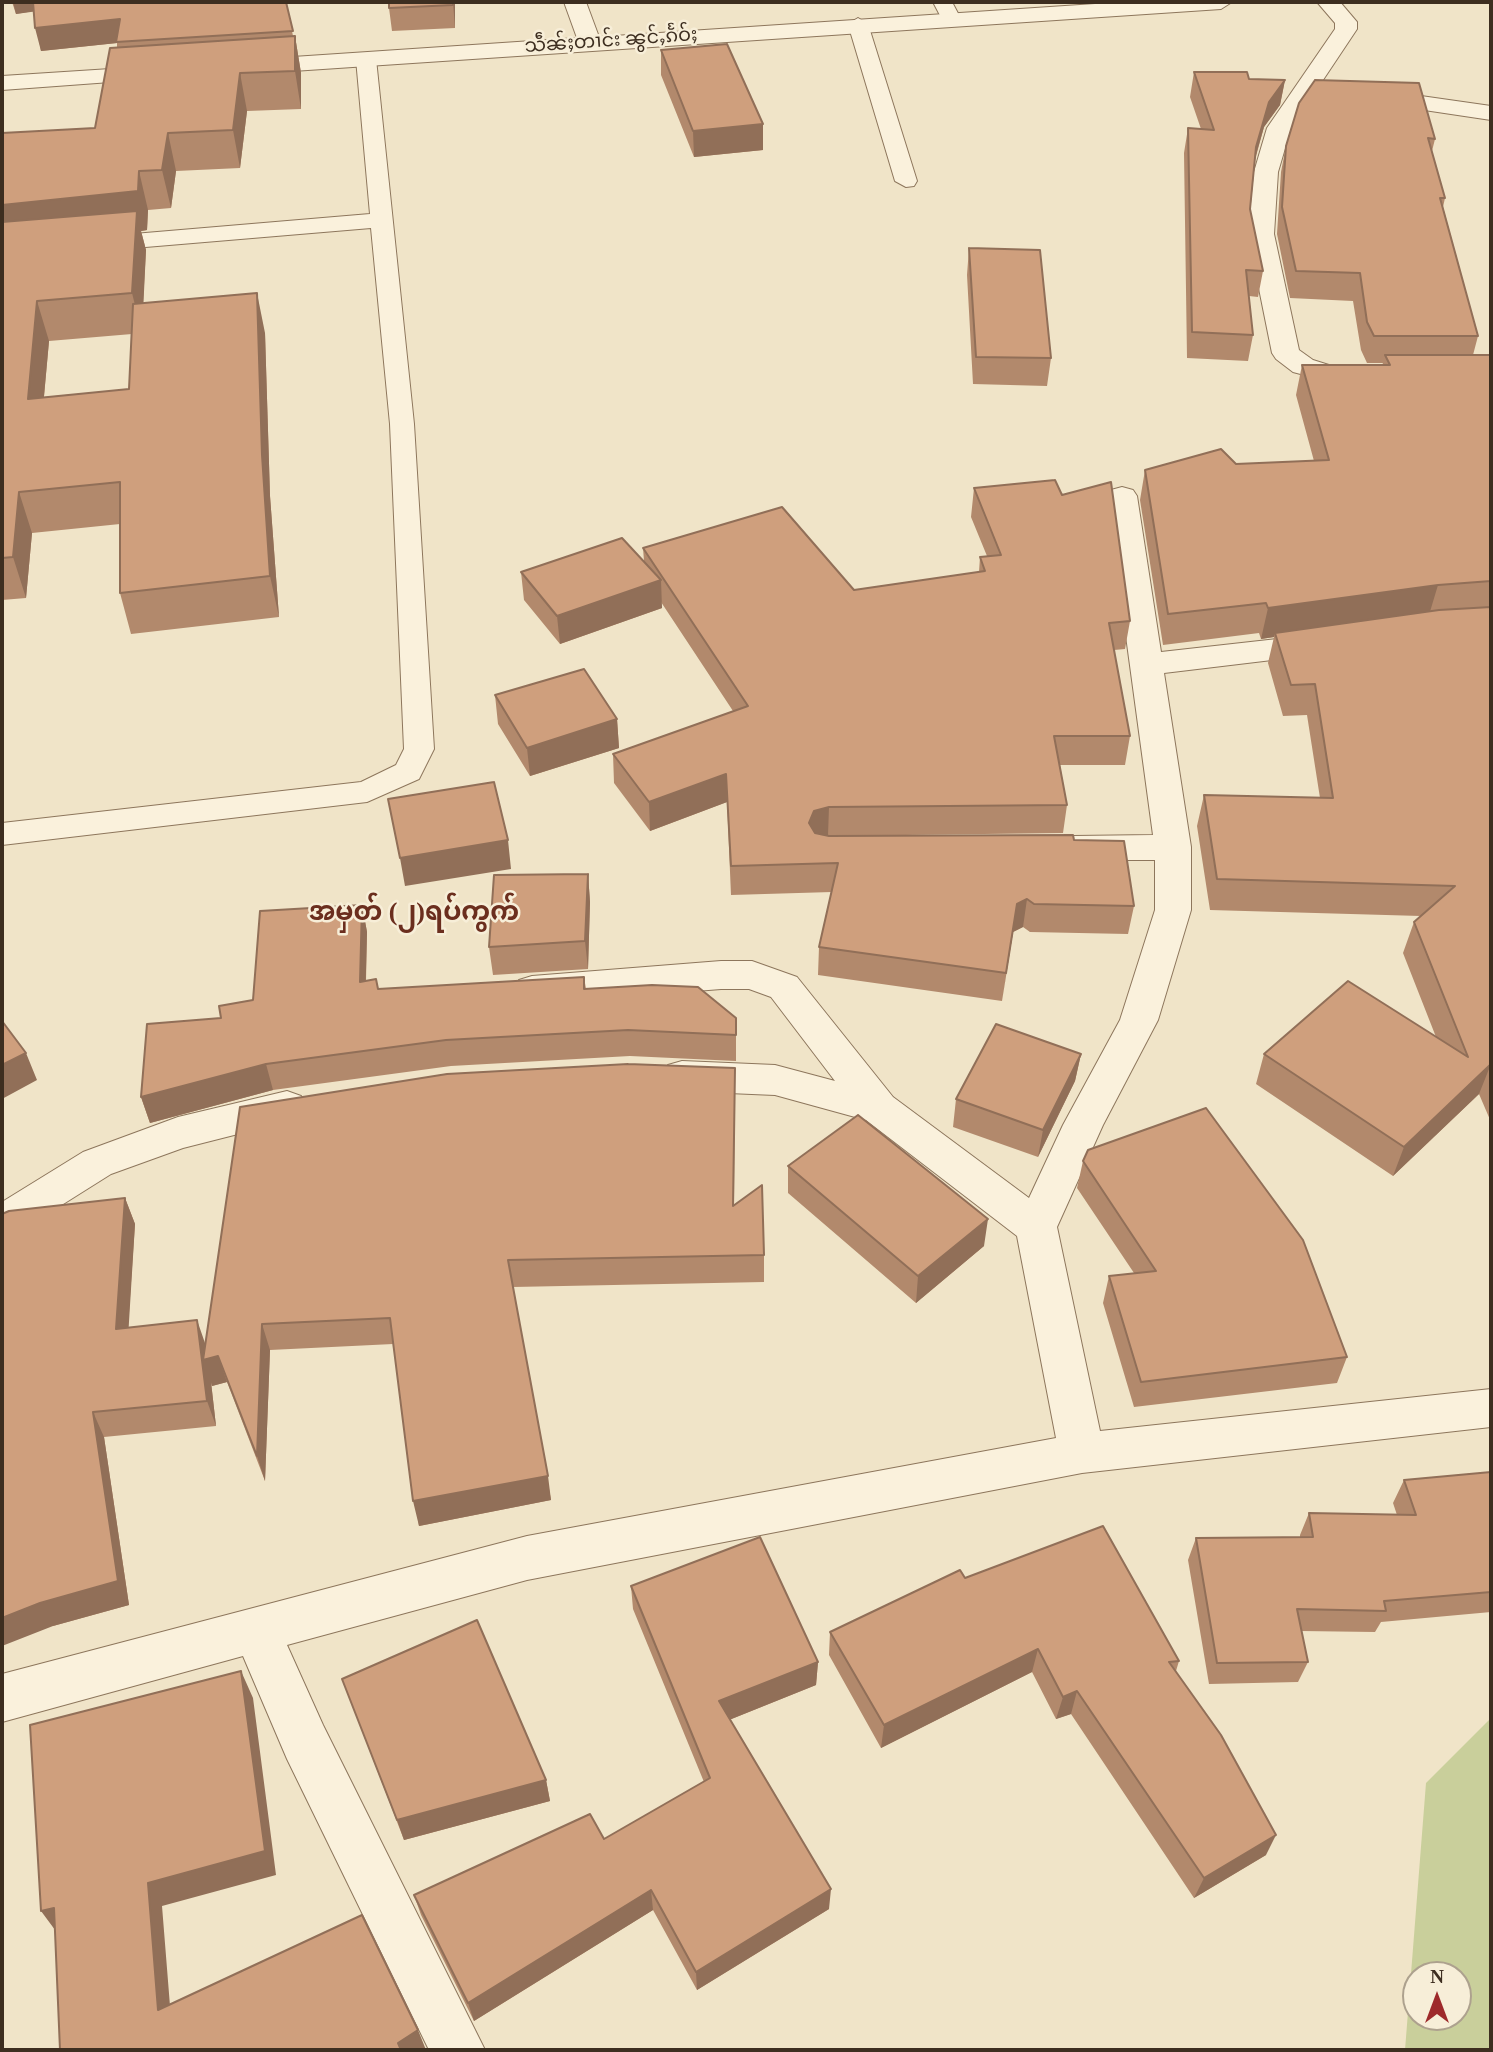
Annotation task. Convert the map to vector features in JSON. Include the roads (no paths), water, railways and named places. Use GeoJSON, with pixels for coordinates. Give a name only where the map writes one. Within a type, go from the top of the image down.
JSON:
{"type":"FeatureCollection","features":[{"type":"Feature","properties":{"kind":"street"},"geometry":{"type":"LineString","coordinates":[[575,2],[590,42]]}},
{"type":"Feature","properties":{"kind":"street","name":"သဵၼ်ႈတၢင်း ၼွင်ႇၵႅဝ်ႈ"},"geometry":{"type":"LineString","coordinates":[[231,68],[858,24],[947,10],[1221,2]]}},
{"type":"Feature","properties":{"kind":"street"},"geometry":{"type":"LineString","coordinates":[[1328,2],[1346,22],[1346,29],[1317,90],[1279,128],[1266,172],[1261,234],[1286,354],[1303,366],[1331,374],[1382,374]]}},
{"type":"Feature","properties":{"kind":"street"},"geometry":{"type":"LineString","coordinates":[[2,83],[177,72]]}},
{"type":"Feature","properties":{"kind":"street"},"geometry":{"type":"LineString","coordinates":[[1354,94],[1491,113]]}},
{"type":"Feature","properties":{"kind":"street"},"geometry":{"type":"LineString","coordinates":[[1082,1452],[1036,1227],[1083,1125],[1139,1020],[1173,910],[1173,846],[1122,496]]}},
{"type":"Feature","properties":{"kind":"street"},"geometry":{"type":"LineString","coordinates":[[1147,664],[1349,640]]}},
{"type":"Feature","properties":{"kind":"street"},"geometry":{"type":"LineString","coordinates":[[1035,848],[1173,846]]}},
{"type":"Feature","properties":{"kind":"street"},"geometry":{"type":"LineString","coordinates":[[499,992],[721,975],[752,975],[784,987],[878,1108],[1036,1227]]}},
{"type":"Feature","properties":{"kind":"street"},"geometry":{"type":"LineString","coordinates":[[643,1075],[775,1080],[878,1108]]}},
{"type":"Feature","properties":{"kind":"street"},"geometry":{"type":"LineString","coordinates":[[2,1226],[34,1201],[97,1163],[167,1137],[273,1109],[328,1101]]}},
{"type":"Feature","properties":{"kind":"street"},"geometry":{"type":"LineString","coordinates":[[2,1698],[527,1558],[1082,1452],[1491,1408]]}},
{"type":"Feature","properties":{"kind":"street"},"geometry":{"type":"LineString","coordinates":[[255,1629],[305,1742],[458,2050]]}},
{"type":"Feature","properties":{"kind":"lane"},"geometry":{"type":"LineString","coordinates":[[858,24],[906,181]]}},
{"type":"Feature","properties":{"kind":"lane"},"geometry":{"type":"LineString","coordinates":[[2,834],[367,792],[408,772],[419,749],[402,424],[366,59]]}},
{"type":"Feature","properties":{"kind":"lane"},"geometry":{"type":"LineString","coordinates":[[70,246],[382,220]]}},
{"type":"Feature","properties":{"kind":"district","name":"အမှတ် (၂)ရပ်ကွက်"},"geometry":{"type":"Point","coordinates":[414,913]}}]}
